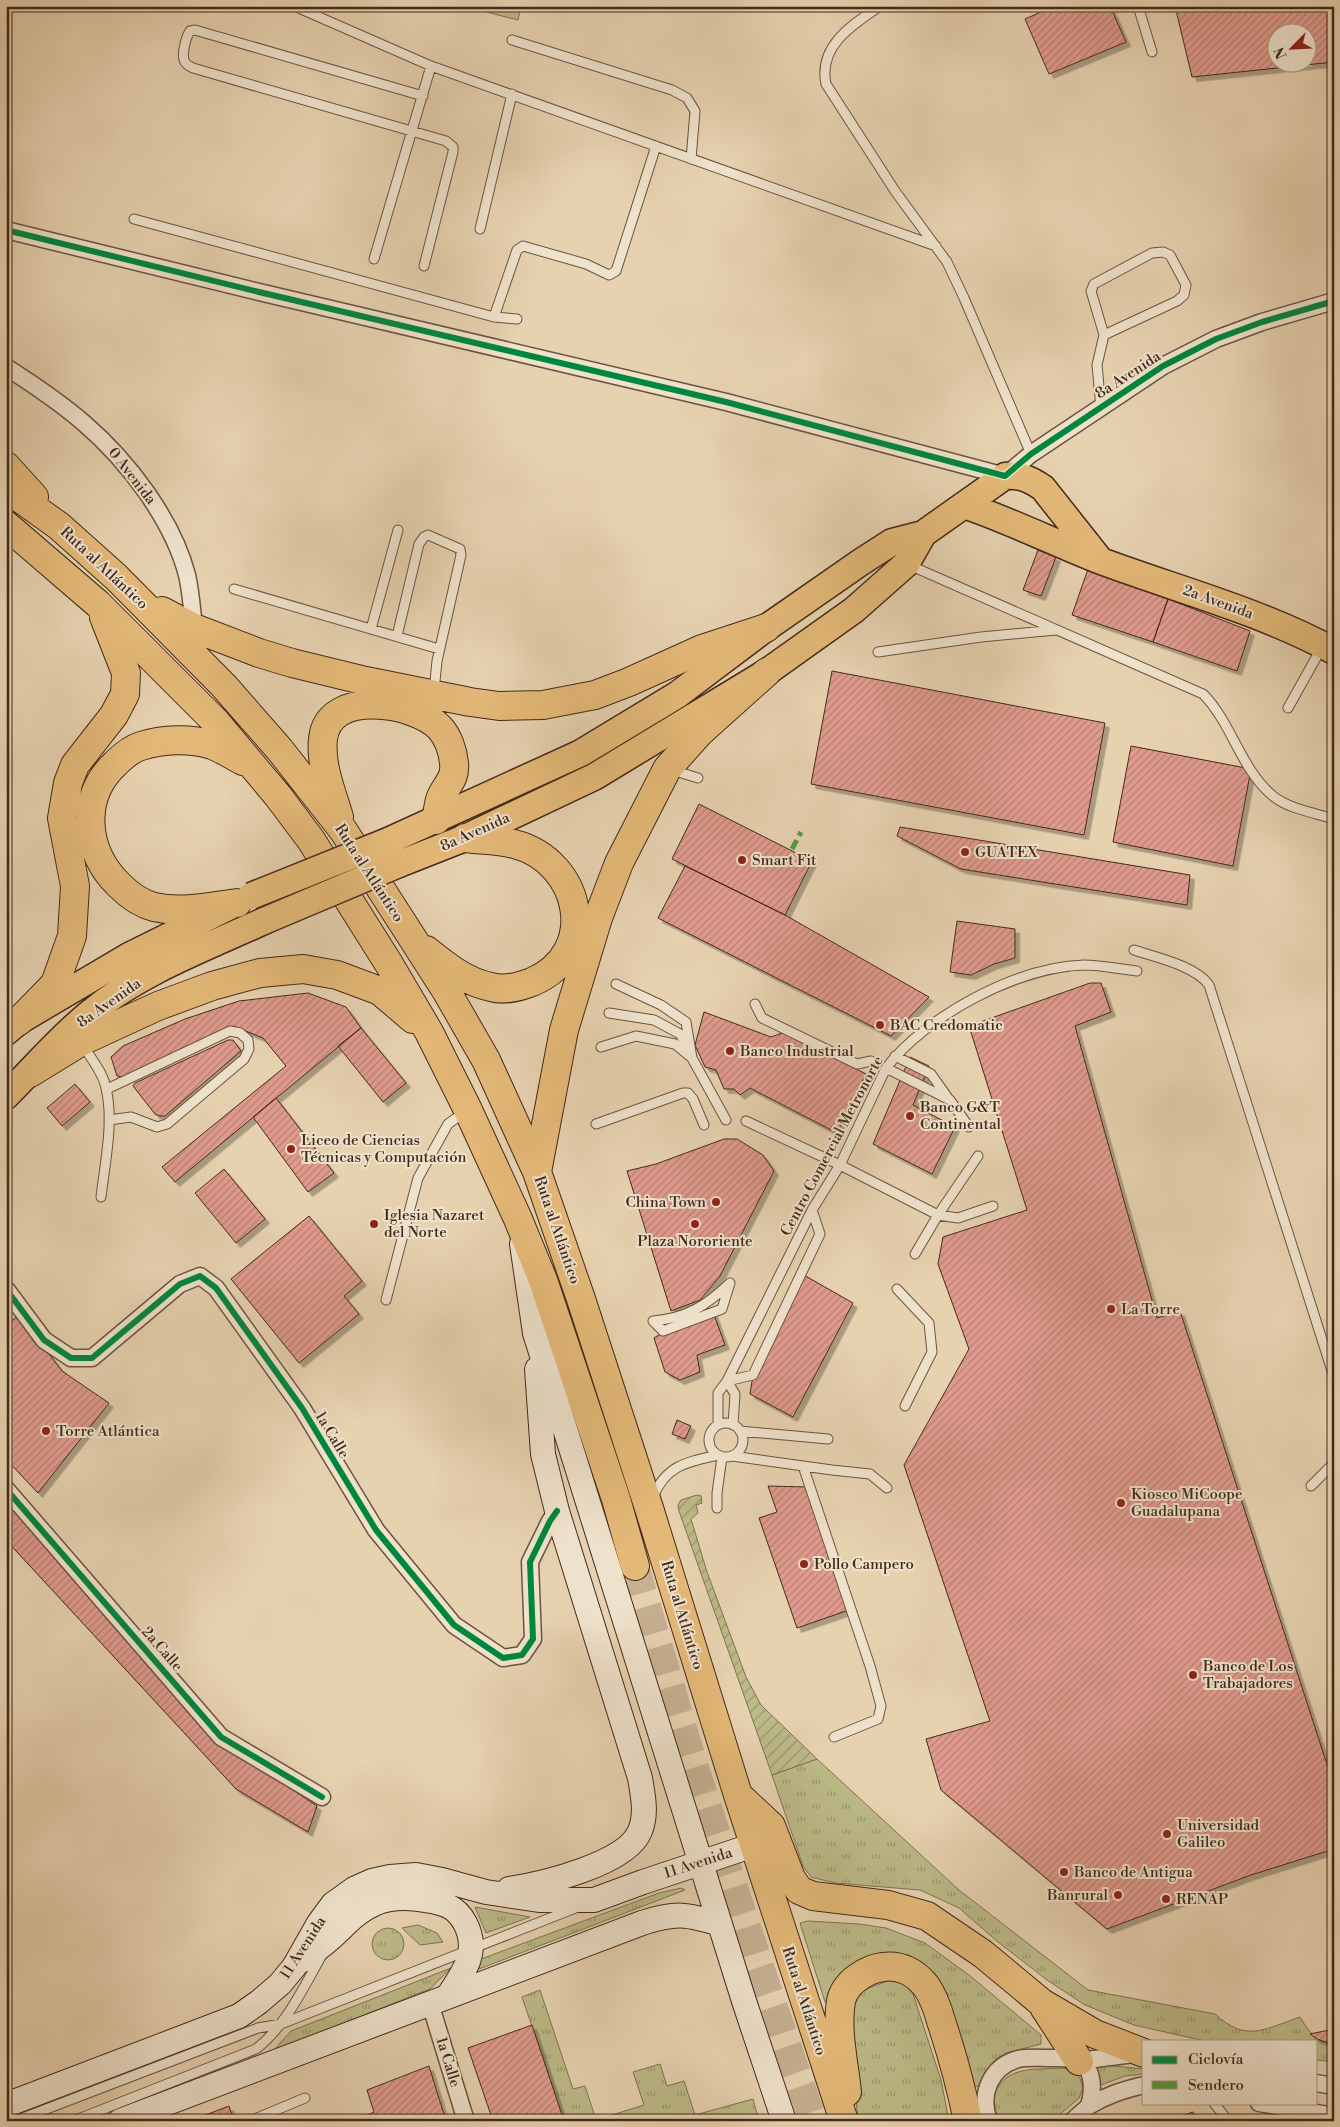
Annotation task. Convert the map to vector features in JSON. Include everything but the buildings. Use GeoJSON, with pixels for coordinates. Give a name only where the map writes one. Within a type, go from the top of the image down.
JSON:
{"type":"FeatureCollection","features":[{"type":"Feature","properties":{"kind":"highway"},"geometry":{"type":"LineString","coordinates":[[6,466],[59,526]]}},
{"type":"Feature","properties":{"kind":"highway","name":"Ruta al Atlántico"},"geometry":{"type":"LineString","coordinates":[[6,488],[59,526],[116,577],[224,686],[280,750],[343,830],[446,992],[486,1060],[537,1172],[649,1508],[738,1795],[844,2121]]}},
{"type":"Feature","properties":{"kind":"highway","name":"Ruta al Atlántico"},"geometry":{"type":"LineString","coordinates":[[6,525],[98,604],[216,722],[254,766],[311,840],[389,964],[429,1032],[468,1110],[518,1218],[543,1280],[616,1499],[636,1566]]}},
{"type":"Feature","properties":{"kind":"highway"},"geometry":{"type":"LineString","coordinates":[[6,547],[72,580]]}},
{"type":"Feature","properties":{"kind":"highway"},"geometry":{"type":"LineString","coordinates":[[116,577],[169,616],[194,628],[259,653],[292,663],[433,694],[499,706],[543,705],[595,695],[621,686],[702,649],[766,628]]}},
{"type":"Feature","properties":{"kind":"highway"},"geometry":{"type":"LineString","coordinates":[[13,1027],[55,984],[72,936],[75,886],[62,818],[68,783],[75,764],[114,715],[126,694],[126,673],[98,604]]}},
{"type":"Feature","properties":{"kind":"highway"},"geometry":{"type":"LineString","coordinates":[[537,1172],[564,1030],[598,918],[619,862],[666,769],[700,732],[767,672]]}},
{"type":"Feature","properties":{"kind":"highway"},"geometry":{"type":"LineString","coordinates":[[343,830],[323,758],[322,738],[327,725],[335,714],[361,706],[398,706],[422,715],[440,728],[450,744],[454,764],[452,781],[441,797],[436,820]]}},
{"type":"Feature","properties":{"kind":"highway"},"geometry":{"type":"LineString","coordinates":[[244,899],[182,911],[152,906],[132,897],[112,878],[96,852],[91,830],[90,808],[103,776],[122,756],[140,746],[161,741],[181,740],[212,745],[254,766]]}},
{"type":"Feature","properties":{"kind":"highway"},"geometry":{"type":"LineString","coordinates":[[410,937],[450,969],[472,981],[493,988],[514,988],[540,978],[553,969],[567,952],[576,930],[576,909],[569,888],[559,871],[538,854],[515,844],[465,838]]}},
{"type":"Feature","properties":{"kind":"highway"},"geometry":{"type":"LineString","coordinates":[[30,1073],[82,1041],[158,1006],[212,986],[254,974],[303,969],[337,975],[380,991],[429,1032]]}},
{"type":"Feature","properties":{"kind":"highway"},"geometry":{"type":"LineString","coordinates":[[738,1795],[771,1826],[791,1878],[800,1890],[813,1896],[888,1905],[927,1916],[983,1954],[1042,2003],[1094,2034],[1142,2052]]}},
{"type":"Feature","properties":{"kind":"highway"},"geometry":{"type":"LineString","coordinates":[[851,2121],[840,2030],[842,1999],[853,1982],[870,1969],[891,1966],[909,1971],[926,1987],[938,2010],[960,2085],[981,2118]]}},
{"type":"Feature","properties":{"kind":"highway"},"geometry":{"type":"LineString","coordinates":[[1042,2003],[1079,2061]]}},
{"type":"Feature","properties":{"kind":"main road"},"geometry":{"type":"LineString","coordinates":[[1005,476],[1019,475],[1032,480],[1043,488],[1100,560]]}},
{"type":"Feature","properties":{"kind":"main road","name":"8a Avenida"},"geometry":{"type":"LineString","coordinates":[[13,1027],[129,956],[244,899],[388,841],[581,753],[677,695],[766,628],[892,542],[924,534],[1005,476]]}},
{"type":"Feature","properties":{"kind":"main road","name":"2a Avenida"},"geometry":{"type":"LineString","coordinates":[[964,505],[1008,520],[1100,560],[1258,616],[1328,648]]}},
{"type":"Feature","properties":{"kind":"main road","name":"8a Avenida"},"geometry":{"type":"LineString","coordinates":[[6,1096],[30,1073],[52,1047],[90,1012],[132,984],[180,959],[264,921],[398,864],[465,838],[594,777],[767,672],[854,610],[906,564],[924,534]]}},
{"type":"Feature","properties":{"kind":"main road","name":"Ruta al Atlántico"},"geometry":{"type":"LineString","coordinates":[[518,1218],[535,1333],[720,1924],[784,2121]]}},
{"type":"Feature","properties":{"kind":"main road"},"geometry":{"type":"LineString","coordinates":[[486,1892],[558,1879],[607,1860],[629,1846],[640,1832],[645,1808],[638,1769],[557,1512],[542,1454],[535,1333]]}},
{"type":"Feature","properties":{"kind":"main road","name":"11 Avenida"},"geometry":{"type":"LineString","coordinates":[[6,2105],[239,2016],[280,1984],[294,1967],[318,1923],[334,1904],[354,1889],[372,1881],[390,1877],[416,1875],[486,1892],[539,1900],[567,1902],[594,1900],[754,1845]]}},
{"type":"Feature","properties":{"kind":"main road"},"geometry":{"type":"LineString","coordinates":[[294,1967],[332,1938],[352,1916],[376,1903],[394,1898],[413,1898],[444,1902],[460,1914],[471,1934],[471,1951],[464,1970],[439,2000]]}},
{"type":"Feature","properties":{"kind":"main road"},"geometry":{"type":"LineString","coordinates":[[120,2121],[663,1916],[686,1915],[720,1924]]}},
{"type":"Feature","properties":{"kind":"street"},"geometry":{"type":"LineString","coordinates":[[6,230],[259,292],[726,402],[1005,476]]}},
{"type":"Feature","properties":{"kind":"street","name":"8a Avenida"},"geometry":{"type":"LineString","coordinates":[[1005,476],[1031,454],[1164,366],[1216,338],[1262,322],[1334,301]]}},
{"type":"Feature","properties":{"kind":"street","name":"0 Avenida"},"geometry":{"type":"LineString","coordinates":[[6,367],[49,394],[99,435],[131,472],[164,518],[177,544],[187,576],[194,628]]}},
{"type":"Feature","properties":{"kind":"street","name":"1a Calle"},"geometry":{"type":"LineString","coordinates":[[6,1289],[44,1340],[70,1358],[92,1358],[180,1284],[200,1276],[216,1288],[302,1408],[376,1530],[454,1625],[503,1658],[522,1655],[533,1639],[530,1562],[557,1512]]}},
{"type":"Feature","properties":{"kind":"street","name":"2a Calle"},"geometry":{"type":"LineString","coordinates":[[6,1490],[221,1737],[322,1797]]}},
{"type":"Feature","properties":{"kind":"street","name":"1a Calle"},"geometry":{"type":"LineString","coordinates":[[439,2000],[466,2121]]}},
{"type":"Feature","properties":{"kind":"street"},"geometry":{"type":"LineString","coordinates":[[981,2118],[985,2094],[992,2076],[1006,2064],[1024,2058],[1055,2058],[1079,2061],[1142,2053]]}},
{"type":"Feature","properties":{"kind":"street"},"geometry":{"type":"LineString","coordinates":[[1079,2061],[1088,2070],[1091,2078],[1093,2087],[1089,2106]]}},
{"type":"Feature","properties":{"kind":"street"},"geometry":{"type":"LineString","coordinates":[[1318,2083],[1334,2086]]}},
{"type":"Feature","properties":{"kind":"street"},"geometry":{"type":"LineString","coordinates":[[1072,2121],[1089,2106],[1108,2095],[1142,2086]]}},
{"type":"Feature","properties":{"kind":"street"},"geometry":{"type":"LineString","coordinates":[[1264,2104],[1334,2116]]}},
{"type":"Feature","properties":{"kind":"lane"},"geometry":{"type":"LineString","coordinates":[[294,6],[431,66],[936,246]]}},
{"type":"Feature","properties":{"kind":"lane"},"geometry":{"type":"LineString","coordinates":[[880,6],[848,27],[836,42],[824,72],[826,84],[895,191],[936,246],[955,277],[1031,454]]}},
{"type":"Feature","properties":{"kind":"lane"},"geometry":{"type":"LineString","coordinates":[[1138,6],[1152,52]]}},
{"type":"Feature","properties":{"kind":"lane"},"geometry":{"type":"LineString","coordinates":[[423,96],[195,30],[190,31],[187,36],[184,59],[186,64],[193,68],[446,141],[453,147],[424,266]]}},
{"type":"Feature","properties":{"kind":"lane"},"geometry":{"type":"LineString","coordinates":[[512,40],[672,90],[687,98],[695,111],[691,159]]}},
{"type":"Feature","properties":{"kind":"lane"},"geometry":{"type":"LineString","coordinates":[[374,259],[431,66]]}},
{"type":"Feature","properties":{"kind":"lane"},"geometry":{"type":"LineString","coordinates":[[480,229],[512,94]]}},
{"type":"Feature","properties":{"kind":"lane"},"geometry":{"type":"LineString","coordinates":[[494,316],[517,250],[523,246],[586,264],[609,275],[616,272],[656,146]]}},
{"type":"Feature","properties":{"kind":"lane"},"geometry":{"type":"LineString","coordinates":[[134,219],[494,316],[517,319]]}},
{"type":"Feature","properties":{"kind":"lane"},"geometry":{"type":"LineString","coordinates":[[1101,408],[1097,365],[1104,335],[1091,291],[1094,284],[1152,252],[1163,252],[1170,255],[1186,285],[1184,295],[1177,301],[1104,335]]}},
{"type":"Feature","properties":{"kind":"lane"},"geometry":{"type":"LineString","coordinates":[[371,629],[398,530]]}},
{"type":"Feature","properties":{"kind":"lane"},"geometry":{"type":"LineString","coordinates":[[397,636],[419,544],[424,537],[428,535],[460,549],[461,552],[439,649],[433,694]]}},
{"type":"Feature","properties":{"kind":"lane"},"geometry":{"type":"LineString","coordinates":[[906,564],[1203,694],[1215,707],[1254,775],[1273,796],[1296,807],[1334,819]]}},
{"type":"Feature","properties":{"kind":"lane"},"geometry":{"type":"LineString","coordinates":[[234,589],[439,649]]}},
{"type":"Feature","properties":{"kind":"lane"},"geometry":{"type":"LineString","coordinates":[[878,652],[1057,630]]}},
{"type":"Feature","properties":{"kind":"lane"},"geometry":{"type":"LineString","coordinates":[[1288,708],[1328,648]]}},
{"type":"Feature","properties":{"kind":"lane"},"geometry":{"type":"LineString","coordinates":[[666,769],[698,778]]}},
{"type":"Feature","properties":{"kind":"lane"},"geometry":{"type":"LineString","coordinates":[[1134,950],[1199,975],[1209,985],[1334,1377]]}},
{"type":"Feature","properties":{"kind":"lane","name":"Centro Comercial Metronorte"},"geometry":{"type":"LineString","coordinates":[[718,1425],[718,1393],[727,1381],[812,1210],[840,1165],[886,1068],[895,1056],[932,1024],[952,1010],[969,1000],[1008,983],[1058,969],[1082,965],[1137,971]]}},
{"type":"Feature","properties":{"kind":"lane"},"geometry":{"type":"LineString","coordinates":[[616,984],[660,1005],[686,1022],[692,1058]]}},
{"type":"Feature","properties":{"kind":"lane"},"geometry":{"type":"LineString","coordinates":[[755,1004],[762,1018],[857,1064],[871,1061]]}},
{"type":"Feature","properties":{"kind":"lane"},"geometry":{"type":"LineString","coordinates":[[609,1013],[654,1020],[680,1034],[726,1120]]}},
{"type":"Feature","properties":{"kind":"lane"},"geometry":{"type":"LineString","coordinates":[[106,1088],[230,1031],[240,1033],[248,1040],[249,1049],[244,1059],[167,1124],[157,1127],[132,1118],[109,1120]]}},
{"type":"Feature","properties":{"kind":"lane"},"geometry":{"type":"LineString","coordinates":[[601,1047],[636,1036],[675,1044],[692,1058]]}},
{"type":"Feature","properties":{"kind":"lane"},"geometry":{"type":"LineString","coordinates":[[82,1041],[90,1058],[101,1074],[106,1088],[109,1120],[102,1196]]}},
{"type":"Feature","properties":{"kind":"lane"},"geometry":{"type":"LineString","coordinates":[[895,1056],[931,1074],[969,1128]]}},
{"type":"Feature","properties":{"kind":"lane"},"geometry":{"type":"LineString","coordinates":[[886,1068],[950,1100]]}},
{"type":"Feature","properties":{"kind":"lane"},"geometry":{"type":"LineString","coordinates":[[596,1124],[683,1093],[688,1093],[694,1099],[704,1125]]}},
{"type":"Feature","properties":{"kind":"lane"},"geometry":{"type":"LineString","coordinates":[[386,1300],[418,1178],[448,1124],[468,1110]]}},
{"type":"Feature","properties":{"kind":"lane"},"geometry":{"type":"LineString","coordinates":[[746,1121],[840,1165],[938,1215],[958,1218],[993,1206]]}},
{"type":"Feature","properties":{"kind":"lane"},"geometry":{"type":"LineString","coordinates":[[915,1254],[938,1215],[978,1156]]}},
{"type":"Feature","properties":{"kind":"lane"},"geometry":{"type":"LineString","coordinates":[[649,1508],[659,1482],[667,1473],[694,1461],[724,1456],[740,1448],[742,1443],[737,1428],[735,1394],[727,1381],[752,1375],[820,1234],[812,1210]]}},
{"type":"Feature","properties":{"kind":"lane"},"geometry":{"type":"LineString","coordinates":[[730,1283],[722,1309],[663,1331],[653,1321],[673,1319],[693,1311],[714,1298],[730,1283]]}},
{"type":"Feature","properties":{"kind":"lane"},"geometry":{"type":"LineString","coordinates":[[898,1289],[928,1323],[932,1352],[905,1406]]}},
{"type":"Feature","properties":{"kind":"lane"},"geometry":{"type":"LineString","coordinates":[[828,1439],[737,1428],[728,1423],[718,1425],[710,1433],[709,1443],[714,1452],[724,1456],[870,1474],[887,1488]]}},
{"type":"Feature","properties":{"kind":"lane"},"geometry":{"type":"LineString","coordinates":[[717,1508],[716,1493],[724,1456]]}},
{"type":"Feature","properties":{"kind":"lane"},"geometry":{"type":"LineString","coordinates":[[1311,1486],[1334,1462]]}},
{"type":"Feature","properties":{"kind":"lane"},"geometry":{"type":"LineString","coordinates":[[803,1466],[870,1666],[881,1706],[878,1719],[834,1737]]}},
{"type":"Feature","properties":{"kind":"lane"},"geometry":{"type":"LineString","coordinates":[[15,2121],[258,2028],[281,2024],[471,1951],[594,1900]]}},
{"type":"Feature","properties":{"kind":"lane"},"geometry":{"type":"LineString","coordinates":[[73,2121],[256,2049],[281,2024],[332,1938]]}},
{"type":"Feature","properties":{"kind":"lane"},"geometry":{"type":"LineString","coordinates":[[48,2108],[56,2086]]}},
{"type":"Feature","properties":{"kind":"lane"},"geometry":{"type":"LineString","coordinates":[[256,2118],[305,2098]]}},
{"type":"Feature","properties":{"kind":"lane"},"geometry":{"type":"LineString","coordinates":[[1215,2104],[1228,2121]]}},
{"type":"Feature","properties":{"kind":"lane"},"geometry":{"type":"LineString","coordinates":[[1277,2121],[1309,2113]]}},
{"type":"Feature","properties":{"kind":"green space"},"geometry":{"type":"Polygon","coordinates":[[[462,6],[521,6],[518,20],[462,6]]]}},
{"type":"Feature","properties":{"kind":"green space"},"geometry":{"type":"Polygon","coordinates":[[[697,1495],[701,1496],[702,1503],[696,1505],[698,1513],[691,1519],[707,1572],[746,1677],[761,1705],[817,1759],[772,1775],[679,1511],[678,1505],[681,1500],[697,1495]]]}},
{"type":"Feature","properties":{"kind":"green space"},"geometry":{"type":"Polygon","coordinates":[[[817,1759],[959,1890],[1088,1990],[1215,2014],[1226,2023],[1246,2031],[1266,2029],[1300,2017],[1314,2035],[1334,2045],[1334,2062],[1318,2060],[1318,2040],[1201,2040],[1134,2025],[1085,2005],[1047,1980],[998,1942],[959,1908],[920,1890],[835,1883],[811,1877],[803,1866],[772,1775],[817,1759]]]}},
{"type":"Feature","properties":{"kind":"green space"},"geometry":{"type":"Polygon","coordinates":[[[681,1888],[685,1890],[479,1969],[481,1959],[659,1893],[681,1888]]]}},
{"type":"Feature","properties":{"kind":"green space"},"geometry":{"type":"Polygon","coordinates":[[[475,1907],[530,1917],[486,1933],[475,1907]]]}},
{"type":"Feature","properties":{"kind":"green space"},"geometry":{"type":"Polygon","coordinates":[[[808,1921],[859,1924],[886,1928],[925,1943],[969,1975],[1041,2035],[1041,2044],[1006,2053],[996,2059],[977,2087],[973,2084],[956,2035],[881,1954],[870,1956],[854,1964],[844,1977],[831,2004],[825,2002],[800,1923],[808,1921]]]}},
{"type":"Feature","properties":{"kind":"green space"},"geometry":{"type":"Polygon","coordinates":[[[418,1925],[437,1933],[443,1942],[420,1945],[402,1928],[418,1925]]]}},
{"type":"Feature","properties":{"kind":"green space"},"geometry":{"type":"Polygon","coordinates":[[[388,1928],[400,1932],[404,1944],[400,1956],[388,1960],[376,1956],[372,1944],[376,1932],[388,1928]]]}},
{"type":"Feature","properties":{"kind":"green space"},"geometry":{"type":"Polygon","coordinates":[[[451,1968],[430,1989],[273,2051],[291,2031],[451,1968]]]}},
{"type":"Feature","properties":{"kind":"green space"},"geometry":{"type":"Polygon","coordinates":[[[893,1979],[905,1985],[913,1994],[941,2080],[949,2121],[858,2121],[854,2080],[852,2011],[861,1991],[893,1979]]]}},
{"type":"Feature","properties":{"kind":"green space"},"geometry":{"type":"Polygon","coordinates":[[[540,1990],[573,2089],[585,2086],[596,2120],[644,2105],[633,2072],[660,2064],[667,2086],[684,2081],[695,2115],[753,2099],[759,2121],[564,2121],[522,1997],[540,1990]]]}},
{"type":"Feature","properties":{"kind":"green space"},"geometry":{"type":"Polygon","coordinates":[[[1098,2066],[1142,2069],[1142,2074],[1125,2076],[1101,2085],[1097,2082],[1095,2071],[1098,2066]]]}},
{"type":"Feature","properties":{"kind":"green space"},"geometry":{"type":"Polygon","coordinates":[[[1062,2068],[1072,2070],[1080,2078],[1083,2088],[1079,2098],[1052,2121],[1001,2121],[997,2114],[994,2099],[1001,2083],[1008,2077],[1024,2070],[1062,2068]]]}},
{"type":"Feature","properties":{"kind":"tunnel"},"geometry":{"type":"LineString","coordinates":[[635,1566],[694,1765],[813,2121]]}},
{"type":"Feature","properties":{"kind":"marked path"},"geometry":{"type":"LineString","coordinates":[[792,849],[801,832]]}},
{"type":"Feature","properties":{"kind":"cycle path"},"geometry":{"type":"LineString","coordinates":[[6,230],[259,292],[726,402],[1005,476],[1031,454],[1163,366],[1216,339],[1262,322],[1334,301]]}},
{"type":"Feature","properties":{"kind":"cycle path"},"geometry":{"type":"LineString","coordinates":[[6,1289],[44,1340],[71,1358],[92,1358],[180,1284],[200,1276],[216,1288],[302,1408],[376,1530],[454,1625],[503,1658],[522,1655],[533,1639],[530,1562],[550,1521],[557,1511]]}},
{"type":"Feature","properties":{"kind":"cycle path"},"geometry":{"type":"LineString","coordinates":[[6,1489],[221,1737],[322,1797]]}},
{"type":"Feature","properties":{"kind":"place","name":"GUATEX"},"geometry":{"type":"Point","coordinates":[965,852]}},
{"type":"Feature","properties":{"kind":"place","name":"Smart Fit"},"geometry":{"type":"Point","coordinates":[742,860]}},
{"type":"Feature","properties":{"kind":"place","name":"BAC Credomatic"},"geometry":{"type":"Point","coordinates":[880,1025]}},
{"type":"Feature","properties":{"kind":"place","name":"Banco Industrial"},"geometry":{"type":"Point","coordinates":[730,1051]}},
{"type":"Feature","properties":{"kind":"place","name":"Banco G&T Continental"},"geometry":{"type":"Point","coordinates":[910,1116]}},
{"type":"Feature","properties":{"kind":"place","name":"Liceo de Ciencias Técnicas y Computación"},"geometry":{"type":"Point","coordinates":[291,1149]}},
{"type":"Feature","properties":{"kind":"place","name":"China Town"},"geometry":{"type":"Point","coordinates":[716,1202]}},
{"type":"Feature","properties":{"kind":"place","name":"Iglesia Nazaret del Norte"},"geometry":{"type":"Point","coordinates":[374,1224]}},
{"type":"Feature","properties":{"kind":"place","name":"Plaza Nororiente"},"geometry":{"type":"Point","coordinates":[695,1224]}},
{"type":"Feature","properties":{"kind":"place","name":"La Torre"},"geometry":{"type":"Point","coordinates":[1111,1309]}},
{"type":"Feature","properties":{"kind":"place","name":"Torre Atlántica"},"geometry":{"type":"Point","coordinates":[46,1431]}},
{"type":"Feature","properties":{"kind":"place","name":"Kiosco MiCoope Guadalupana"},"geometry":{"type":"Point","coordinates":[1121,1503]}},
{"type":"Feature","properties":{"kind":"place","name":"Pollo Campero"},"geometry":{"type":"Point","coordinates":[804,1564]}},
{"type":"Feature","properties":{"kind":"place","name":"Banco de Los Trabajadores"},"geometry":{"type":"Point","coordinates":[1193,1675]}},
{"type":"Feature","properties":{"kind":"place","name":"Universidad Galileo"},"geometry":{"type":"Point","coordinates":[1167,1834]}},
{"type":"Feature","properties":{"kind":"place","name":"Banco de Antigua"},"geometry":{"type":"Point","coordinates":[1064,1872]}},
{"type":"Feature","properties":{"kind":"place","name":"Banrural"},"geometry":{"type":"Point","coordinates":[1118,1895]}},
{"type":"Feature","properties":{"kind":"place","name":"RENAP"},"geometry":{"type":"Point","coordinates":[1166,1899]}}]}
